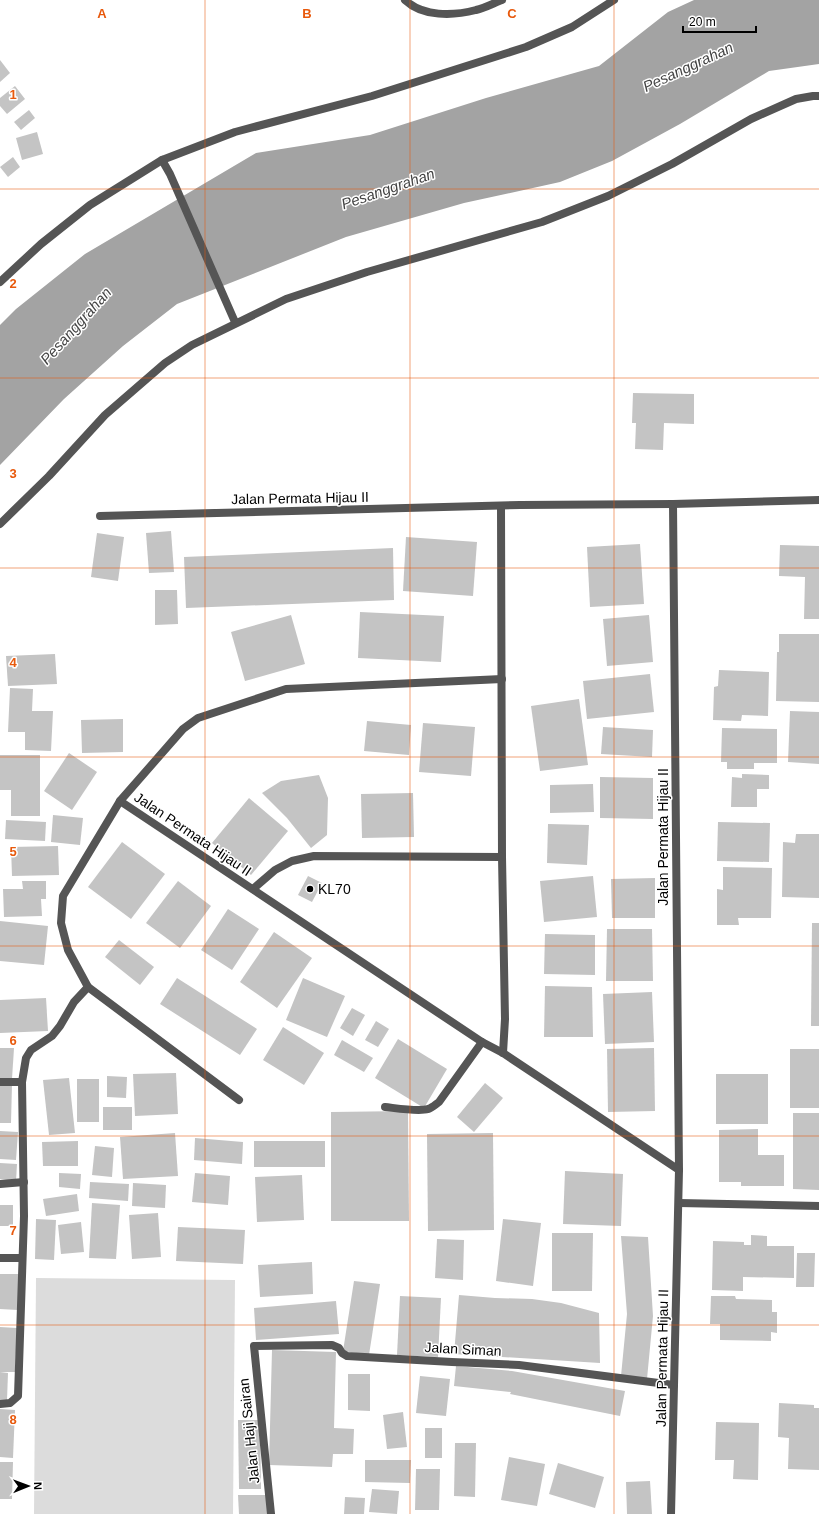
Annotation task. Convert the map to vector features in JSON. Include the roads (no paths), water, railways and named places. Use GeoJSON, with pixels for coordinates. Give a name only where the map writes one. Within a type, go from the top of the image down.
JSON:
{"type":"FeatureCollection","features":[{"type":"Feature","properties":{"kind":"street"},"geometry":{"type":"LineString","coordinates":[[405,0],[411,6],[431,13],[456,13],[477,10],[502,0]]}},
{"type":"Feature","properties":{"kind":"street"},"geometry":{"type":"LineString","coordinates":[[0,282],[42,244],[90,205],[162,160],[234,132],[372,96],[526,47],[572,27],[614,0]]}},
{"type":"Feature","properties":{"kind":"street"},"geometry":{"type":"LineString","coordinates":[[0,524],[49,476],[105,415],[165,363],[192,345],[235,322],[286,299],[367,272],[542,222],[608,196],[672,164],[751,119],[796,99],[819,96]]}},
{"type":"Feature","properties":{"kind":"street"},"geometry":{"type":"LineString","coordinates":[[162,160],[170,174],[235,322]]}},
{"type":"Feature","properties":{"kind":"street","name":"Jalan Permata Hijau II"},"geometry":{"type":"LineString","coordinates":[[100,516],[520,505],[673,504],[819,500]]}},
{"type":"Feature","properties":{"kind":"street","name":"Jalan Permata Hijau II"},"geometry":{"type":"LineString","coordinates":[[671,1514],[679,1203],[673,504]]}},
{"type":"Feature","properties":{"kind":"street"},"geometry":{"type":"LineString","coordinates":[[501,506],[502,857],[505,1020],[503,1053]]}},
{"type":"Feature","properties":{"kind":"street"},"geometry":{"type":"LineString","coordinates":[[120,800],[183,729],[198,718],[286,689],[502,679]]}},
{"type":"Feature","properties":{"kind":"street","name":"Jalan Permata Hijau II"},"geometry":{"type":"LineString","coordinates":[[239,1100],[88,987],[68,950],[61,923],[63,896],[120,800],[482,1042],[503,1053],[679,1170]]}},
{"type":"Feature","properties":{"kind":"street"},"geometry":{"type":"LineString","coordinates":[[252,889],[275,870],[292,861],[314,856],[502,857]]}},
{"type":"Feature","properties":{"kind":"street"},"geometry":{"type":"LineString","coordinates":[[0,1404],[10,1403],[18,1396],[24,1182],[22,1082],[26,1058],[32,1050],[52,1036],[60,1026],[74,1002],[88,987]]}},
{"type":"Feature","properties":{"kind":"street"},"geometry":{"type":"LineString","coordinates":[[385,1107],[421,1110],[434,1106],[439,1102],[482,1042]]}},
{"type":"Feature","properties":{"kind":"street"},"geometry":{"type":"LineString","coordinates":[[0,1082],[22,1082]]}},
{"type":"Feature","properties":{"kind":"street"},"geometry":{"type":"LineString","coordinates":[[0,1184],[24,1182]]}},
{"type":"Feature","properties":{"kind":"street"},"geometry":{"type":"LineString","coordinates":[[679,1203],[819,1206]]}},
{"type":"Feature","properties":{"kind":"street"},"geometry":{"type":"LineString","coordinates":[[0,1258],[22,1262]]}},
{"type":"Feature","properties":{"kind":"street","name":"Jalan Siman"},"geometry":{"type":"LineString","coordinates":[[254,1346],[332,1345],[339,1348],[342,1353],[347,1356],[519,1365],[674,1385]]}},
{"type":"Feature","properties":{"kind":"street","name":"Jalan Haji Sairan"},"geometry":{"type":"LineString","coordinates":[[254,1346],[271,1514]]}},
{"type":"Feature","properties":{"kind":"water","name":"Pesanggrahan"},"geometry":{"type":"Polygon","coordinates":[[[694,0],[819,0],[819,64],[769,71],[680,124],[612,161],[560,182],[464,203],[346,237],[177,304],[123,346],[64,399],[0,465],[0,325],[16,309],[85,254],[256,153],[370,135],[486,98],[599,66],[668,12],[694,0]]]}},
{"type":"Feature","properties":{"kind":"place","name":"KL70"},"geometry":{"type":"Point","coordinates":[310,889]}}]}
